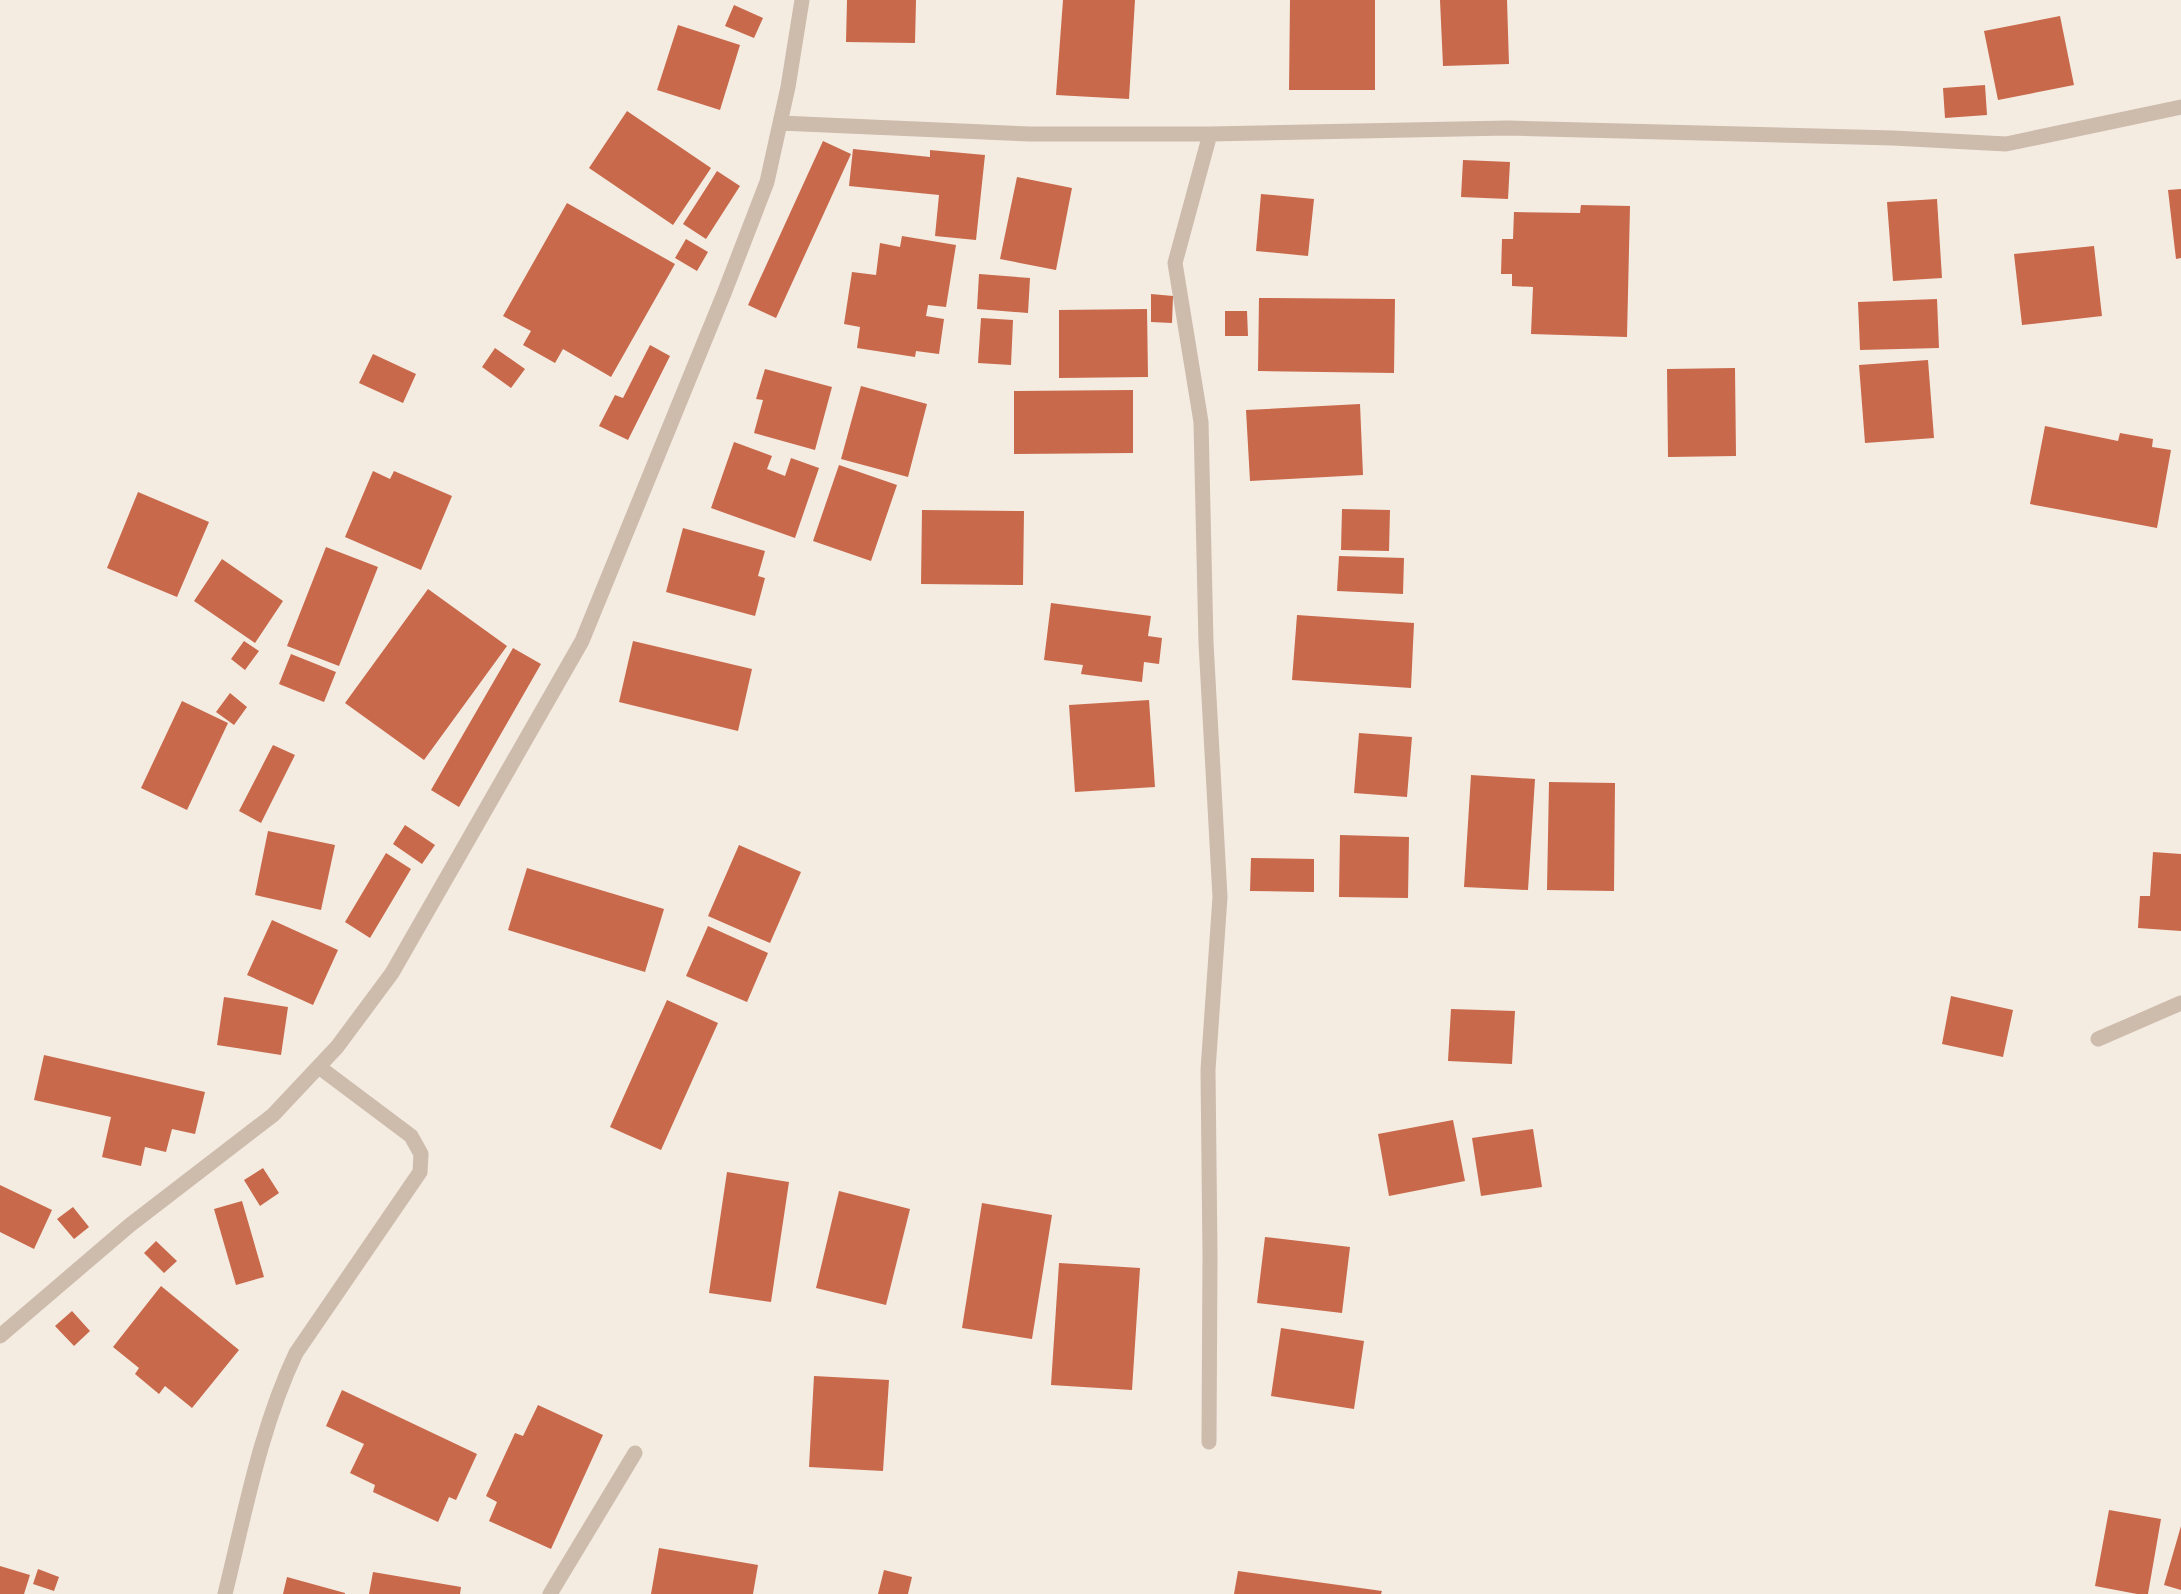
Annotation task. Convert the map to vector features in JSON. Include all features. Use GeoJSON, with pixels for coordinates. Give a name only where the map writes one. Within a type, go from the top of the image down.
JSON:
{"type":"FeatureCollection","features":[{"type":"Feature","properties":{"kind":"street"},"geometry":{"type":"LineString","coordinates":[[0,1336],[130,1225],[273,1115],[337,1047],[392,973],[582,641],[767,182],[788,87],[802,0]]}},
{"type":"Feature","properties":{"kind":"street"},"geometry":{"type":"LineString","coordinates":[[780,123],[1030,135],[1508,128],[1893,138],[2006,144],[2181,107]]}},
{"type":"Feature","properties":{"kind":"street"},"geometry":{"type":"LineString","coordinates":[[1209,1442],[1208,1070],[1220,897],[1206,643],[1201,422],[1175,263],[1210,134]]}},
{"type":"Feature","properties":{"kind":"street"},"geometry":{"type":"LineString","coordinates":[[2098,1039],[2181,1003]]}},
{"type":"Feature","properties":{"kind":"street"},"geometry":{"type":"LineString","coordinates":[[225,1594],[259,1452],[286,1374],[296,1353],[420,1173],[421,1154],[411,1136],[318,1067]]}},
{"type":"Feature","properties":{"kind":"street"},"geometry":{"type":"LineString","coordinates":[[550,1594],[635,1453]]}},
{"type":"Feature","properties":{"kind":"building"},"geometry":{"type":"Polygon","coordinates":[[[847,0],[916,0],[915,43],[846,42],[847,0]]]}},
{"type":"Feature","properties":{"kind":"building"},"geometry":{"type":"Polygon","coordinates":[[[1063,0],[1135,0],[1129,99],[1056,95],[1063,0]]]}},
{"type":"Feature","properties":{"kind":"building"},"geometry":{"type":"Polygon","coordinates":[[[1290,0],[1375,0],[1375,90],[1289,90],[1290,0]]]}},
{"type":"Feature","properties":{"kind":"building"},"geometry":{"type":"Polygon","coordinates":[[[1440,0],[1507,0],[1509,64],[1443,66],[1440,0]]]}},
{"type":"Feature","properties":{"kind":"building"},"geometry":{"type":"Polygon","coordinates":[[[734,5],[763,18],[754,38],[725,26],[734,5]]]}},
{"type":"Feature","properties":{"kind":"building"},"geometry":{"type":"Polygon","coordinates":[[[2060,16],[2074,85],[1998,100],[1984,31],[2060,16]]]}},
{"type":"Feature","properties":{"kind":"building"},"geometry":{"type":"Polygon","coordinates":[[[678,25],[740,45],[720,110],[657,90],[678,25]]]}},
{"type":"Feature","properties":{"kind":"building"},"geometry":{"type":"Polygon","coordinates":[[[1985,85],[1987,115],[1945,118],[1943,88],[1985,85]]]}},
{"type":"Feature","properties":{"kind":"building"},"geometry":{"type":"Polygon","coordinates":[[[627,111],[711,168],[673,225],[589,168],[627,111]]]}},
{"type":"Feature","properties":{"kind":"building"},"geometry":{"type":"Polygon","coordinates":[[[823,141],[851,154],[776,318],[748,305],[823,141]]]}},
{"type":"Feature","properties":{"kind":"building"},"geometry":{"type":"Polygon","coordinates":[[[853,149],[930,157],[930,150],[985,155],[976,240],[935,236],[939,195],[849,186],[853,149]]]}},
{"type":"Feature","properties":{"kind":"building"},"geometry":{"type":"Polygon","coordinates":[[[1463,160],[1510,162],[1508,199],[1461,197],[1463,160]]]}},
{"type":"Feature","properties":{"kind":"building"},"geometry":{"type":"Polygon","coordinates":[[[717,171],[740,186],[706,239],[683,224],[717,171]]]}},
{"type":"Feature","properties":{"kind":"building"},"geometry":{"type":"Polygon","coordinates":[[[1017,177],[1072,188],[1056,270],[1000,259],[1017,177]]]}},
{"type":"Feature","properties":{"kind":"building"},"geometry":{"type":"Polygon","coordinates":[[[2181,189],[2181,258],[2176,259],[2168,190],[2181,189]]]}},
{"type":"Feature","properties":{"kind":"building"},"geometry":{"type":"Polygon","coordinates":[[[1261,194],[1314,199],[1308,256],[1256,251],[1261,194]]]}},
{"type":"Feature","properties":{"kind":"building"},"geometry":{"type":"Polygon","coordinates":[[[1937,199],[1942,278],[1893,281],[1887,202],[1937,199]]]}},
{"type":"Feature","properties":{"kind":"building"},"geometry":{"type":"Polygon","coordinates":[[[567,203],[675,264],[611,377],[563,349],[555,363],[523,345],[531,331],[503,316],[567,203]]]}},
{"type":"Feature","properties":{"kind":"building"},"geometry":{"type":"Polygon","coordinates":[[[1581,205],[1630,206],[1627,337],[1531,334],[1533,287],[1512,286],[1512,274],[1501,274],[1502,239],[1513,239],[1514,212],[1580,213],[1581,205]]]}},
{"type":"Feature","properties":{"kind":"building"},"geometry":{"type":"Polygon","coordinates":[[[902,236],[956,245],[946,307],[928,305],[926,316],[944,319],[939,354],[916,351],[915,357],[857,348],[860,327],[844,324],[852,272],[876,275],[880,243],[900,247],[902,236]]]}},
{"type":"Feature","properties":{"kind":"building"},"geometry":{"type":"Polygon","coordinates":[[[686,239],[708,252],[697,271],[675,258],[686,239]]]}},
{"type":"Feature","properties":{"kind":"building"},"geometry":{"type":"Polygon","coordinates":[[[2094,246],[2102,316],[2022,325],[2014,254],[2094,246]]]}},
{"type":"Feature","properties":{"kind":"building"},"geometry":{"type":"Polygon","coordinates":[[[979,274],[1030,278],[1028,313],[977,309],[979,274]]]}},
{"type":"Feature","properties":{"kind":"building"},"geometry":{"type":"Polygon","coordinates":[[[1151,294],[1173,296],[1172,323],[1151,322],[1151,294]]]}},
{"type":"Feature","properties":{"kind":"building"},"geometry":{"type":"Polygon","coordinates":[[[1259,298],[1395,299],[1394,373],[1258,371],[1259,298]]]}},
{"type":"Feature","properties":{"kind":"building"},"geometry":{"type":"Polygon","coordinates":[[[1937,299],[1939,348],[1860,350],[1858,302],[1937,299]]]}},
{"type":"Feature","properties":{"kind":"building"},"geometry":{"type":"Polygon","coordinates":[[[1147,309],[1148,377],[1059,378],[1059,310],[1147,309]]]}},
{"type":"Feature","properties":{"kind":"building"},"geometry":{"type":"Polygon","coordinates":[[[1225,311],[1247,311],[1248,336],[1225,336],[1225,311]]]}},
{"type":"Feature","properties":{"kind":"building"},"geometry":{"type":"Polygon","coordinates":[[[981,318],[1013,320],[1011,365],[978,363],[981,318]]]}},
{"type":"Feature","properties":{"kind":"building"},"geometry":{"type":"Polygon","coordinates":[[[650,345],[670,356],[628,440],[599,426],[615,395],[623,398],[650,345]]]}},
{"type":"Feature","properties":{"kind":"building"},"geometry":{"type":"Polygon","coordinates":[[[495,348],[525,369],[511,388],[482,367],[495,348]]]}},
{"type":"Feature","properties":{"kind":"building"},"geometry":{"type":"Polygon","coordinates":[[[373,354],[416,374],[403,403],[359,383],[373,354]]]}},
{"type":"Feature","properties":{"kind":"building"},"geometry":{"type":"Polygon","coordinates":[[[1928,360],[1934,438],[1865,443],[1859,365],[1928,360]]]}},
{"type":"Feature","properties":{"kind":"building"},"geometry":{"type":"Polygon","coordinates":[[[1735,368],[1736,456],[1668,457],[1667,369],[1735,368]]]}},
{"type":"Feature","properties":{"kind":"building"},"geometry":{"type":"Polygon","coordinates":[[[765,369],[832,387],[815,450],[754,433],[763,400],[756,399],[765,369]]]}},
{"type":"Feature","properties":{"kind":"building"},"geometry":{"type":"Polygon","coordinates":[[[861,386],[927,404],[908,477],[841,459],[861,386]]]}},
{"type":"Feature","properties":{"kind":"building"},"geometry":{"type":"Polygon","coordinates":[[[1133,390],[1133,453],[1014,454],[1014,391],[1133,390]]]}},
{"type":"Feature","properties":{"kind":"building"},"geometry":{"type":"Polygon","coordinates":[[[1360,404],[1363,475],[1250,481],[1246,410],[1360,404]]]}},
{"type":"Feature","properties":{"kind":"building"},"geometry":{"type":"Polygon","coordinates":[[[2045,426],[2118,441],[2120,433],[2153,439],[2152,447],[2171,450],[2157,528],[2030,504],[2045,426]]]}},
{"type":"Feature","properties":{"kind":"building"},"geometry":{"type":"Polygon","coordinates":[[[734,442],[772,456],[767,469],[785,476],[791,458],[819,468],[795,538],[711,508],[734,442]]]}},
{"type":"Feature","properties":{"kind":"building"},"geometry":{"type":"Polygon","coordinates":[[[839,465],[897,485],[871,561],[813,541],[839,465]]]}},
{"type":"Feature","properties":{"kind":"building"},"geometry":{"type":"Polygon","coordinates":[[[373,471],[390,479],[394,471],[452,496],[421,570],[345,537],[373,471]]]}},
{"type":"Feature","properties":{"kind":"building"},"geometry":{"type":"Polygon","coordinates":[[[138,492],[209,522],[177,597],[107,568],[138,492]]]}},
{"type":"Feature","properties":{"kind":"building"},"geometry":{"type":"Polygon","coordinates":[[[1342,509],[1390,510],[1389,551],[1341,550],[1342,509]]]}},
{"type":"Feature","properties":{"kind":"building"},"geometry":{"type":"Polygon","coordinates":[[[922,510],[1024,511],[1023,585],[921,584],[922,510]]]}},
{"type":"Feature","properties":{"kind":"building"},"geometry":{"type":"Polygon","coordinates":[[[683,528],[765,551],[758,576],[765,578],[755,616],[666,592],[683,528]]]}},
{"type":"Feature","properties":{"kind":"building"},"geometry":{"type":"Polygon","coordinates":[[[326,547],[378,567],[339,666],[287,646],[326,547]]]}},
{"type":"Feature","properties":{"kind":"building"},"geometry":{"type":"Polygon","coordinates":[[[1339,556],[1404,558],[1403,594],[1337,591],[1339,556]]]}},
{"type":"Feature","properties":{"kind":"building"},"geometry":{"type":"Polygon","coordinates":[[[222,559],[283,601],[255,643],[194,601],[222,559]]]}},
{"type":"Feature","properties":{"kind":"building"},"geometry":{"type":"Polygon","coordinates":[[[428,589],[507,646],[424,760],[345,703],[428,589]]]}},
{"type":"Feature","properties":{"kind":"building"},"geometry":{"type":"Polygon","coordinates":[[[1051,603],[1151,616],[1148,636],[1162,638],[1159,664],[1144,662],[1142,682],[1081,674],[1083,665],[1044,660],[1051,603]]]}},
{"type":"Feature","properties":{"kind":"building"},"geometry":{"type":"Polygon","coordinates":[[[1297,615],[1414,623],[1411,688],[1292,680],[1297,615]]]}},
{"type":"Feature","properties":{"kind":"building"},"geometry":{"type":"Polygon","coordinates":[[[244,641],[259,651],[245,670],[231,659],[244,641]]]}},
{"type":"Feature","properties":{"kind":"building"},"geometry":{"type":"Polygon","coordinates":[[[633,641],[752,669],[738,731],[619,702],[633,641]]]}},
{"type":"Feature","properties":{"kind":"building"},"geometry":{"type":"Polygon","coordinates":[[[513,648],[541,664],[459,807],[431,790],[513,648]]]}},
{"type":"Feature","properties":{"kind":"building"},"geometry":{"type":"Polygon","coordinates":[[[291,654],[336,672],[324,702],[279,684],[291,654]]]}},
{"type":"Feature","properties":{"kind":"building"},"geometry":{"type":"Polygon","coordinates":[[[230,693],[247,707],[234,725],[216,712],[230,693]]]}},
{"type":"Feature","properties":{"kind":"building"},"geometry":{"type":"Polygon","coordinates":[[[1149,700],[1155,787],[1075,792],[1069,705],[1149,700]]]}},
{"type":"Feature","properties":{"kind":"building"},"geometry":{"type":"Polygon","coordinates":[[[182,701],[228,723],[187,810],[141,788],[182,701]]]}},
{"type":"Feature","properties":{"kind":"building"},"geometry":{"type":"Polygon","coordinates":[[[1359,733],[1412,737],[1407,797],[1354,793],[1359,733]]]}},
{"type":"Feature","properties":{"kind":"building"},"geometry":{"type":"Polygon","coordinates":[[[273,745],[295,755],[261,823],[239,811],[273,745]]]}},
{"type":"Feature","properties":{"kind":"building"},"geometry":{"type":"Polygon","coordinates":[[[1471,775],[1535,779],[1528,890],[1464,887],[1471,775]]]}},
{"type":"Feature","properties":{"kind":"building"},"geometry":{"type":"Polygon","coordinates":[[[1549,782],[1615,783],[1614,891],[1547,890],[1549,782]]]}},
{"type":"Feature","properties":{"kind":"building"},"geometry":{"type":"Polygon","coordinates":[[[405,825],[435,845],[422,864],[393,844],[405,825]]]}},
{"type":"Feature","properties":{"kind":"building"},"geometry":{"type":"Polygon","coordinates":[[[268,831],[335,845],[321,910],[255,895],[268,831]]]}},
{"type":"Feature","properties":{"kind":"building"},"geometry":{"type":"Polygon","coordinates":[[[1340,835],[1409,837],[1408,898],[1339,897],[1340,835]]]}},
{"type":"Feature","properties":{"kind":"building"},"geometry":{"type":"Polygon","coordinates":[[[739,845],[801,872],[770,943],[708,916],[739,845]]]}},
{"type":"Feature","properties":{"kind":"building"},"geometry":{"type":"Polygon","coordinates":[[[2153,852],[2181,854],[2181,931],[2138,928],[2140,896],[2150,896],[2153,852]]]}},
{"type":"Feature","properties":{"kind":"building"},"geometry":{"type":"Polygon","coordinates":[[[386,853],[411,869],[370,938],[345,922],[386,853]]]}},
{"type":"Feature","properties":{"kind":"building"},"geometry":{"type":"Polygon","coordinates":[[[1251,858],[1314,859],[1314,892],[1250,891],[1251,858]]]}},
{"type":"Feature","properties":{"kind":"building"},"geometry":{"type":"Polygon","coordinates":[[[527,868],[664,909],[645,972],[508,930],[527,868]]]}},
{"type":"Feature","properties":{"kind":"building"},"geometry":{"type":"Polygon","coordinates":[[[272,920],[338,950],[313,1005],[247,975],[272,920]]]}},
{"type":"Feature","properties":{"kind":"building"},"geometry":{"type":"Polygon","coordinates":[[[708,926],[768,953],[747,1002],[686,976],[708,926]]]}},
{"type":"Feature","properties":{"kind":"building"},"geometry":{"type":"Polygon","coordinates":[[[1951,996],[2013,1010],[2003,1057],[1942,1044],[1951,996]]]}},
{"type":"Feature","properties":{"kind":"building"},"geometry":{"type":"Polygon","coordinates":[[[224,997],[288,1007],[281,1055],[217,1045],[224,997]]]}},
{"type":"Feature","properties":{"kind":"building"},"geometry":{"type":"Polygon","coordinates":[[[667,1000],[718,1023],[661,1150],[610,1127],[667,1000]]]}},
{"type":"Feature","properties":{"kind":"building"},"geometry":{"type":"Polygon","coordinates":[[[1451,1009],[1515,1011],[1512,1064],[1448,1061],[1451,1009]]]}},
{"type":"Feature","properties":{"kind":"building"},"geometry":{"type":"Polygon","coordinates":[[[44,1055],[205,1092],[195,1134],[172,1129],[166,1152],[145,1147],[141,1166],[102,1157],[111,1117],[34,1100],[44,1055]]]}},
{"type":"Feature","properties":{"kind":"building"},"geometry":{"type":"Polygon","coordinates":[[[1453,1120],[1465,1181],[1389,1196],[1378,1134],[1453,1120]]]}},
{"type":"Feature","properties":{"kind":"building"},"geometry":{"type":"Polygon","coordinates":[[[1533,1129],[1542,1187],[1481,1196],[1472,1138],[1533,1129]]]}},
{"type":"Feature","properties":{"kind":"building"},"geometry":{"type":"Polygon","coordinates":[[[263,1168],[279,1193],[260,1206],[244,1180],[263,1168]]]}},
{"type":"Feature","properties":{"kind":"building"},"geometry":{"type":"Polygon","coordinates":[[[727,1172],[789,1182],[771,1302],[709,1293],[727,1172]]]}},
{"type":"Feature","properties":{"kind":"building"},"geometry":{"type":"Polygon","coordinates":[[[0,1185],[52,1210],[34,1249],[0,1232],[0,1185]]]}},
{"type":"Feature","properties":{"kind":"building"},"geometry":{"type":"Polygon","coordinates":[[[839,1191],[910,1209],[886,1305],[816,1288],[839,1191]]]}},
{"type":"Feature","properties":{"kind":"building"},"geometry":{"type":"Polygon","coordinates":[[[242,1201],[264,1277],[236,1285],[214,1209],[242,1201]]]}},
{"type":"Feature","properties":{"kind":"building"},"geometry":{"type":"Polygon","coordinates":[[[982,1203],[1052,1215],[1032,1339],[962,1328],[982,1203]]]}},
{"type":"Feature","properties":{"kind":"building"},"geometry":{"type":"Polygon","coordinates":[[[73,1207],[89,1227],[74,1239],[57,1219],[73,1207]]]}},
{"type":"Feature","properties":{"kind":"building"},"geometry":{"type":"Polygon","coordinates":[[[1265,1237],[1350,1247],[1342,1313],[1257,1303],[1265,1237]]]}},
{"type":"Feature","properties":{"kind":"building"},"geometry":{"type":"Polygon","coordinates":[[[156,1241],[177,1261],[164,1273],[144,1253],[156,1241]]]}},
{"type":"Feature","properties":{"kind":"building"},"geometry":{"type":"Polygon","coordinates":[[[1059,1263],[1140,1268],[1132,1390],[1051,1385],[1059,1263]]]}},
{"type":"Feature","properties":{"kind":"building"},"geometry":{"type":"Polygon","coordinates":[[[161,1286],[239,1350],[192,1408],[165,1386],[159,1394],[135,1374],[139,1368],[113,1347],[161,1286]]]}},
{"type":"Feature","properties":{"kind":"building"},"geometry":{"type":"Polygon","coordinates":[[[72,1311],[90,1331],[74,1346],[55,1326],[72,1311]]]}},
{"type":"Feature","properties":{"kind":"building"},"geometry":{"type":"Polygon","coordinates":[[[1281,1328],[1364,1341],[1354,1409],[1271,1396],[1281,1328]]]}},
{"type":"Feature","properties":{"kind":"building"},"geometry":{"type":"Polygon","coordinates":[[[814,1376],[889,1380],[883,1471],[809,1467],[814,1376]]]}},
{"type":"Feature","properties":{"kind":"building"},"geometry":{"type":"Polygon","coordinates":[[[342,1390],[477,1454],[456,1500],[449,1497],[438,1522],[373,1492],[375,1485],[350,1473],[364,1444],[326,1426],[342,1390]]]}},
{"type":"Feature","properties":{"kind":"building"},"geometry":{"type":"Polygon","coordinates":[[[538,1405],[603,1435],[551,1549],[489,1521],[497,1502],[486,1496],[515,1433],[523,1436],[538,1405]]]}},
{"type":"Feature","properties":{"kind":"building"},"geometry":{"type":"Polygon","coordinates":[[[2109,1510],[2161,1519],[2148,1594],[2095,1586],[2109,1510]]]}},
{"type":"Feature","properties":{"kind":"building"},"geometry":{"type":"Polygon","coordinates":[[[2181,1526],[2181,1590],[2164,1585],[2181,1526]]]}},
{"type":"Feature","properties":{"kind":"building"},"geometry":{"type":"Polygon","coordinates":[[[659,1548],[758,1565],[753,1594],[651,1594],[659,1548]]]}},
{"type":"Feature","properties":{"kind":"building"},"geometry":{"type":"Polygon","coordinates":[[[0,1566],[30,1575],[24,1594],[0,1594],[0,1566]]]}},
{"type":"Feature","properties":{"kind":"building"},"geometry":{"type":"Polygon","coordinates":[[[38,1569],[59,1577],[54,1591],[33,1584],[38,1569]]]}},
{"type":"Feature","properties":{"kind":"building"},"geometry":{"type":"Polygon","coordinates":[[[884,1570],[912,1577],[908,1594],[878,1594],[884,1570]]]}},
{"type":"Feature","properties":{"kind":"building"},"geometry":{"type":"Polygon","coordinates":[[[1238,1571],[1382,1591],[1381,1594],[1234,1594],[1238,1571]]]}},
{"type":"Feature","properties":{"kind":"building"},"geometry":{"type":"Polygon","coordinates":[[[373,1572],[461,1587],[460,1594],[369,1594],[373,1572]]]}},
{"type":"Feature","properties":{"kind":"building"},"geometry":{"type":"Polygon","coordinates":[[[287,1577],[345,1593],[345,1594],[283,1594],[287,1577]]]}}]}
